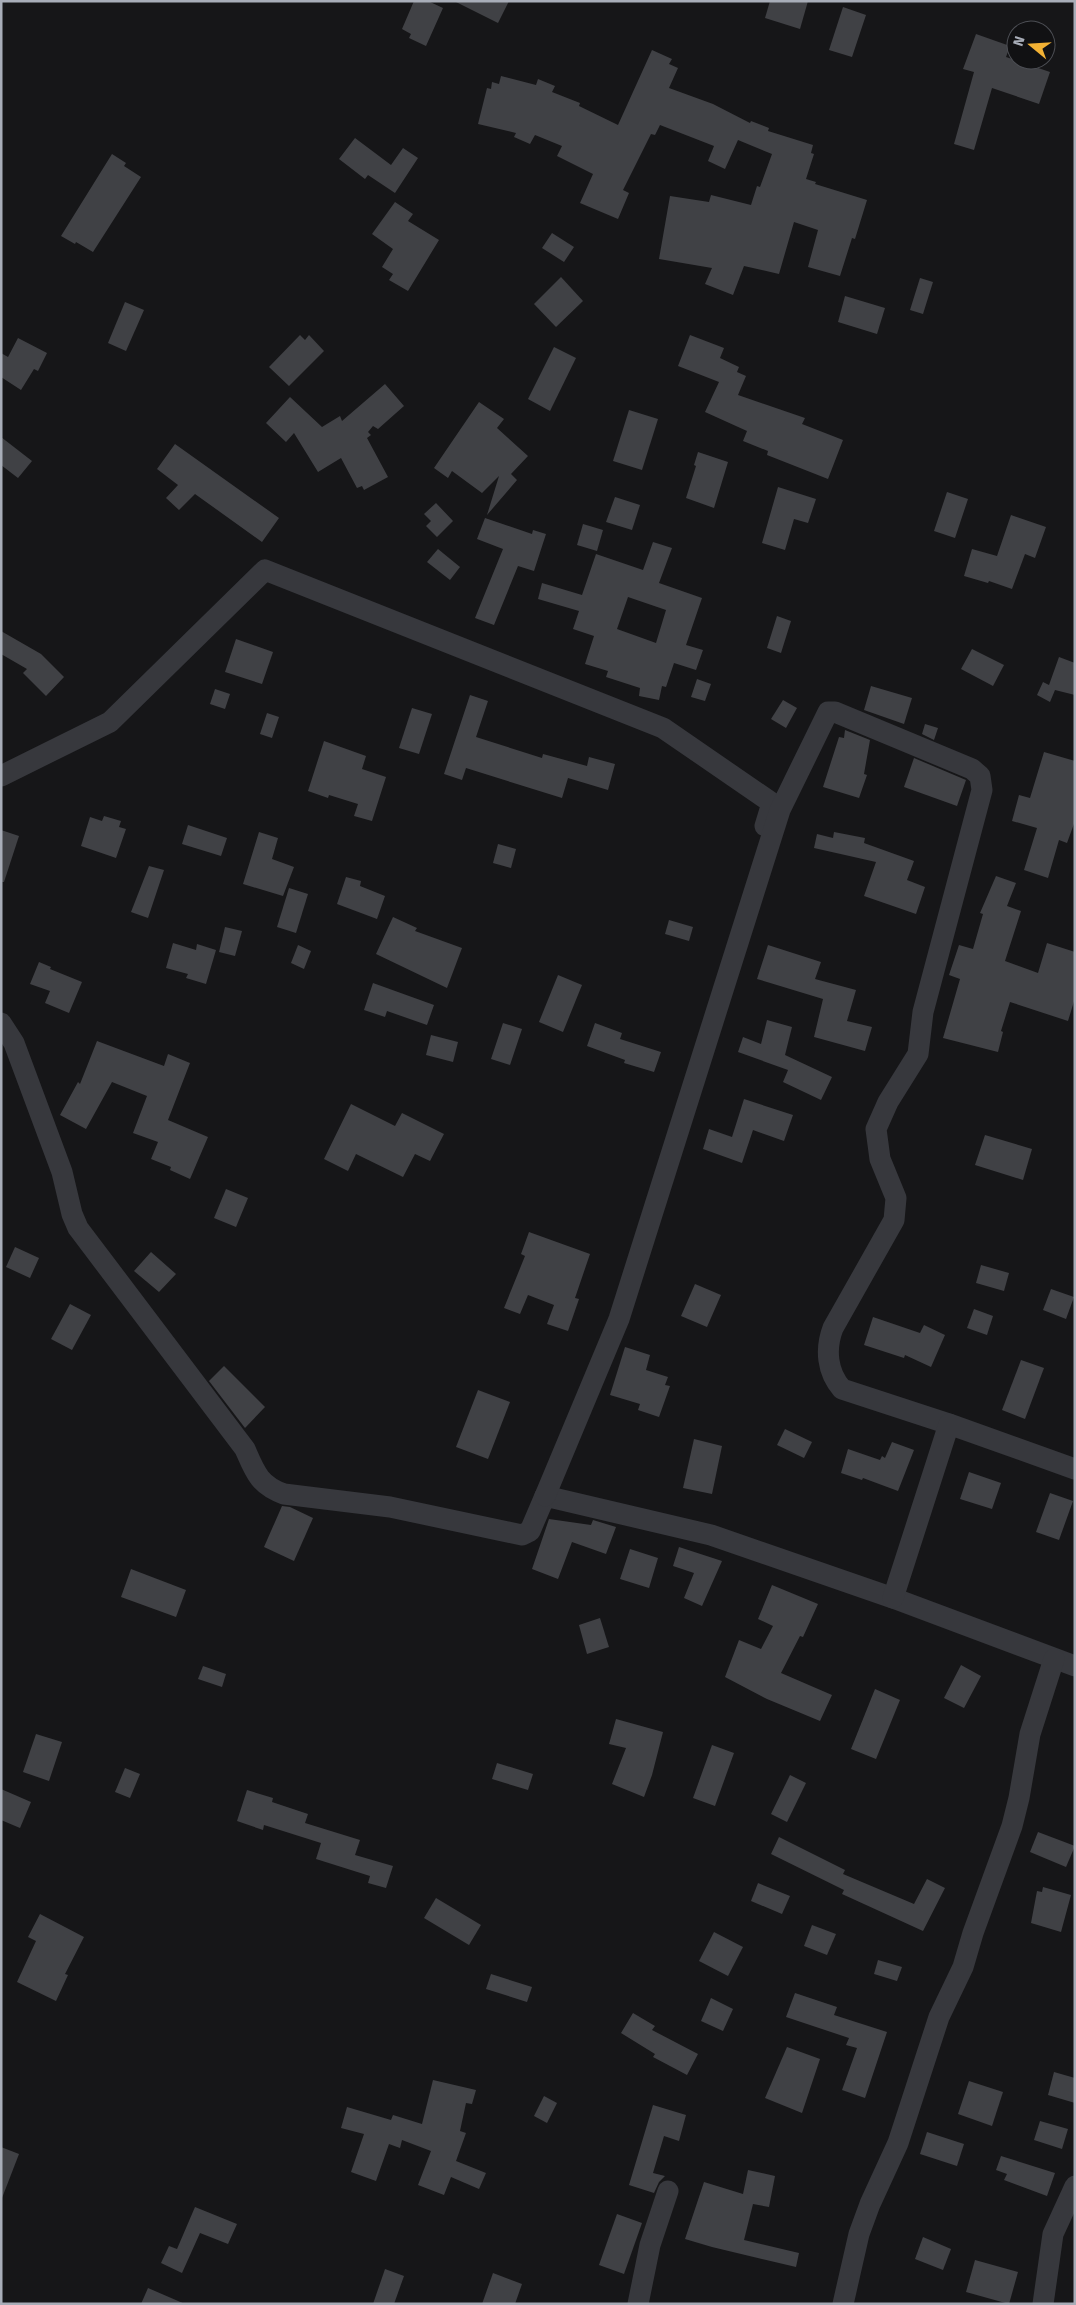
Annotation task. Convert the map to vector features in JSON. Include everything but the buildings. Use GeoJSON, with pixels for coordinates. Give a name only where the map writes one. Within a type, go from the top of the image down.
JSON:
{"type":"FeatureCollection","features":[{"type":"Feature","properties":{"kind":"street"},"geometry":{"type":"LineString","coordinates":[[1,776],[110,722],[265,570],[663,728],[772,803],[626,1264],[545,1496]]}},
{"type":"Feature","properties":{"kind":"street"},"geometry":{"type":"LineString","coordinates":[[1,1023],[14,1043],[62,1172],[72,1214],[78,1228],[244,1449],[261,1480],[270,1489],[284,1494],[390,1507],[522,1534],[530,1531],[619,1319],[780,810],[828,712],[835,712],[972,769],[980,776],[982,790],[923,1012],[918,1054],[888,1102],[876,1129],[880,1159],[896,1198],[894,1220],[833,1328],[829,1340],[829,1362],[833,1379],[842,1389],[1075,1468]]}},
{"type":"Feature","properties":{"kind":"street"},"geometry":{"type":"LineString","coordinates":[[893,1598],[949,1424]]}},
{"type":"Feature","properties":{"kind":"street"},"geometry":{"type":"LineString","coordinates":[[545,1496],[711,1535],[893,1598],[1075,1666]]}},
{"type":"Feature","properties":{"kind":"street"},"geometry":{"type":"LineString","coordinates":[[843,2304],[860,2234],[870,2204],[898,2143],[939,2017],[963,1967],[972,1933],[1012,1826],[1030,1734],[1054,1658]]}},
{"type":"Feature","properties":{"kind":"street"},"geometry":{"type":"LineString","coordinates":[[1043,2304],[1053,2234],[1075,2186]]}},
{"type":"Feature","properties":{"kind":"street"},"geometry":{"type":"LineString","coordinates":[[638,2304],[650,2245],[668,2191]]}}]}
